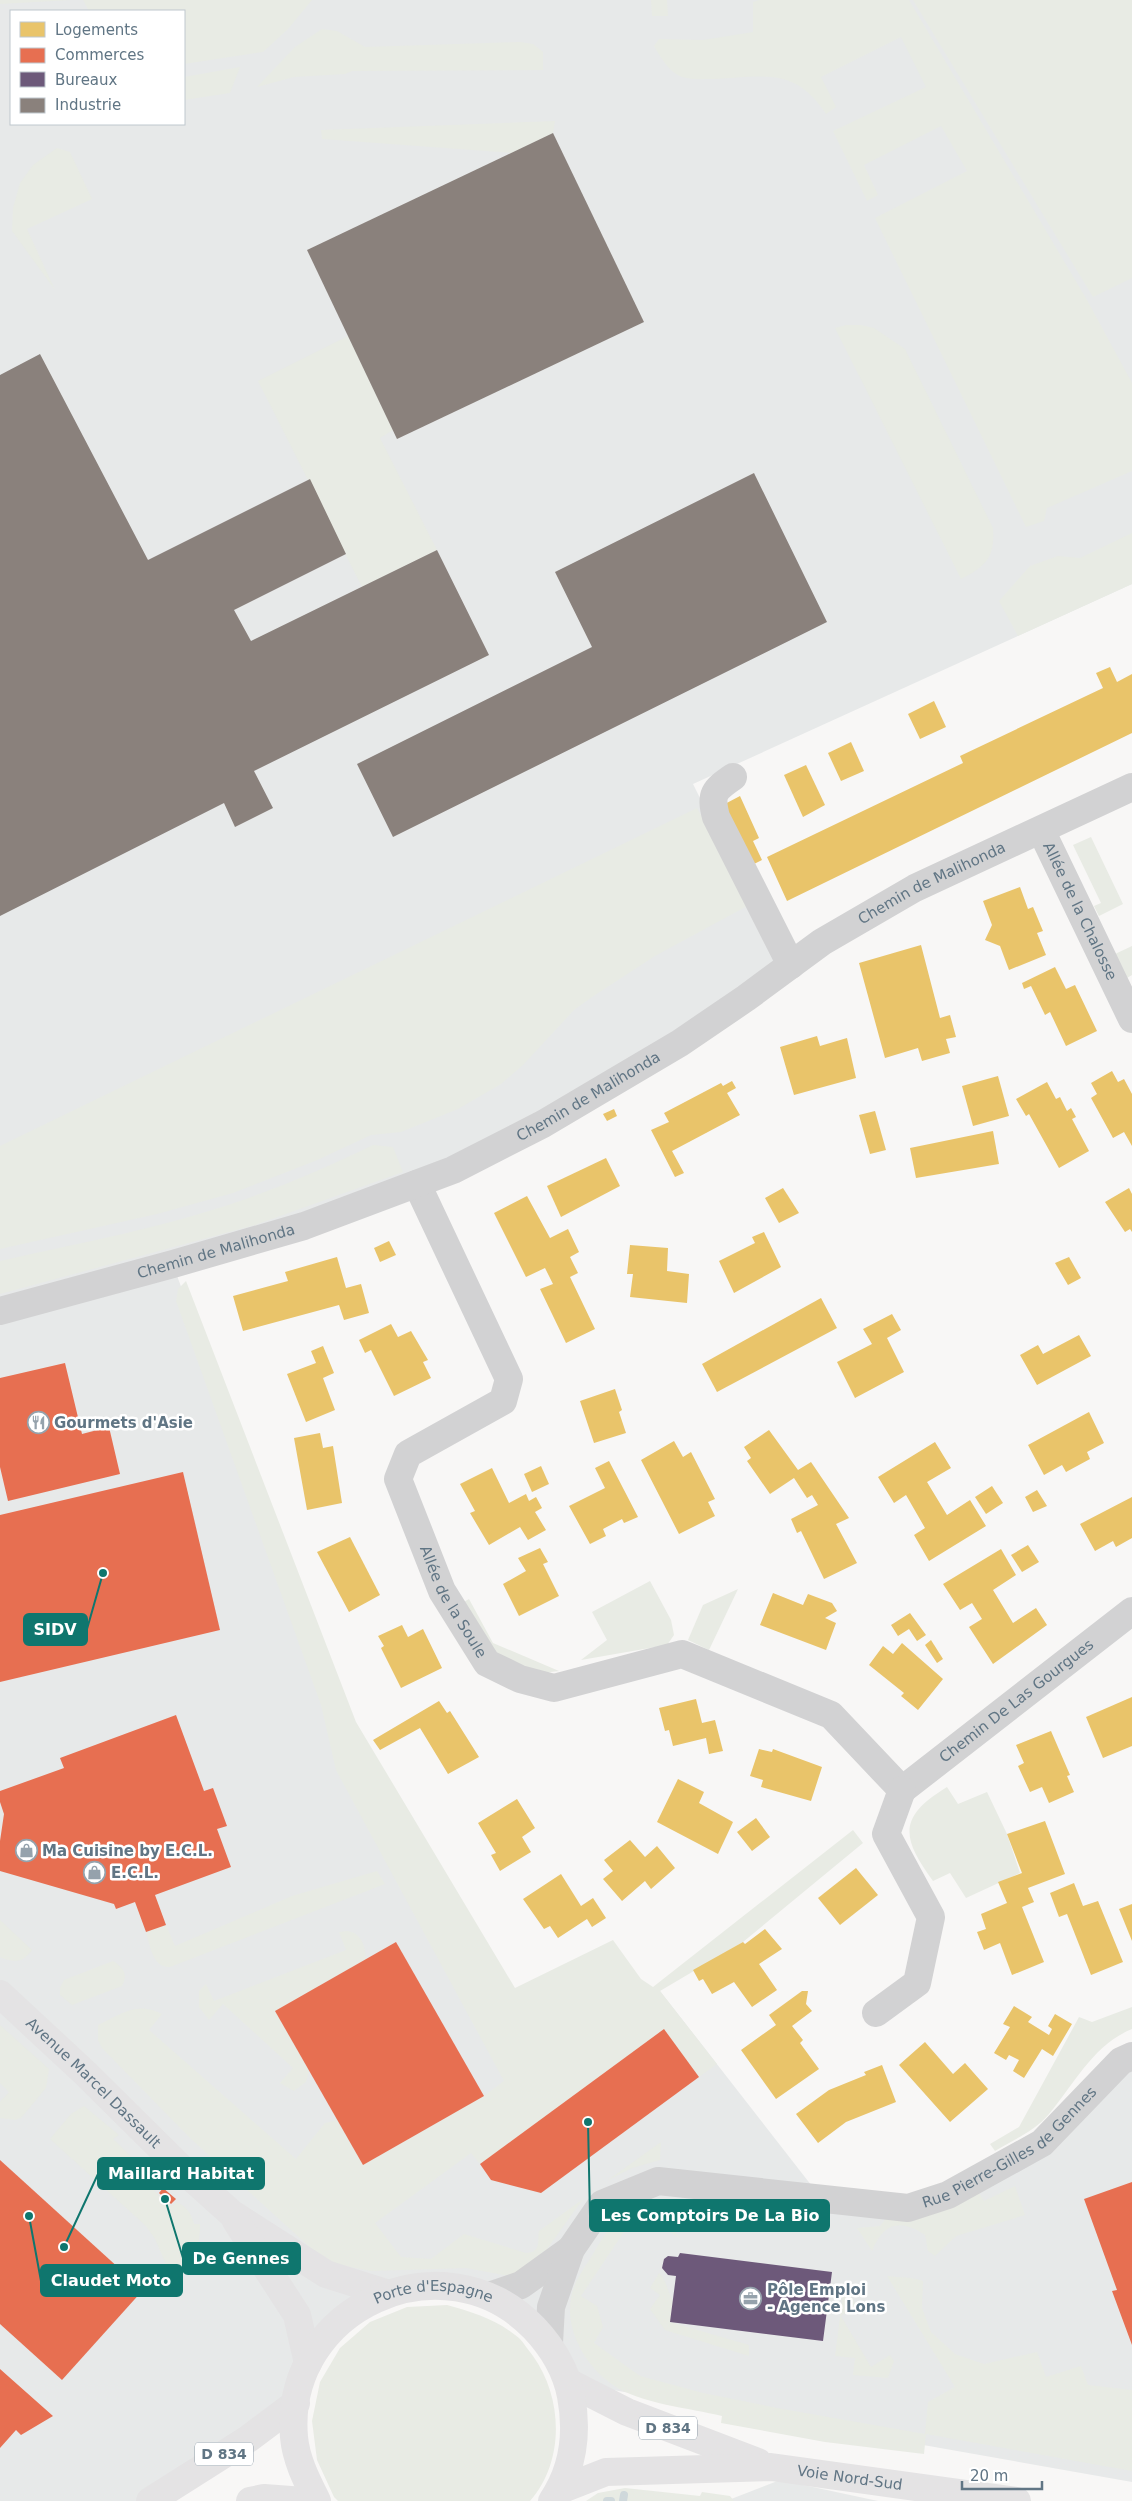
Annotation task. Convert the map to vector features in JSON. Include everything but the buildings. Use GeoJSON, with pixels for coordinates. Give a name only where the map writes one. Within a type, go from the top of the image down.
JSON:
{"type":"FeatureCollection","features":[{"type":"Feature","properties":{"kind":"main road","name":"Avenue Marcel Dassault"},"geometry":{"type":"LineString","coordinates":[[0,1994],[231,2213],[326,2274],[386,2293]]}},
{"type":"Feature","properties":{"kind":"main road","name":"Avenue Marcel Dassault"},"geometry":{"type":"LineString","coordinates":[[231,2213],[297,2315],[308,2363]]}},
{"type":"Feature","properties":{"kind":"main road","name":"Porte d'Espagne"},"geometry":{"type":"LineString","coordinates":[[317,2501],[302,2471],[294,2437],[296,2403],[308,2363],[328,2333],[354,2309],[386,2293],[420,2285],[455,2286],[489,2296],[522,2316],[549,2344],[568,2382],[575,2418],[572,2455],[556,2495]]}},
{"type":"Feature","properties":{"kind":"main road","name":"Voie Nord-Sud"},"geometry":{"type":"LineString","coordinates":[[568,2382],[627,2412],[772,2467]]}},
{"type":"Feature","properties":{"kind":"main road","name":"D 834"},"geometry":{"type":"LineString","coordinates":[[150,2501],[248,2439],[296,2403]]}},
{"type":"Feature","properties":{"kind":"main road","name":"Voie Nord-Sud"},"geometry":{"type":"LineString","coordinates":[[556,2495],[606,2472],[772,2467],[1017,2501]]}},
{"type":"Feature","properties":{"kind":"main road"},"geometry":{"type":"LineString","coordinates":[[250,2501],[264,2498],[304,2501]]}},
{"type":"Feature","properties":{"kind":"street"},"geometry":{"type":"LineString","coordinates":[[733,777],[718,787],[714,794],[712,803],[716,817],[792,964]]}},
{"type":"Feature","properties":{"kind":"street","name":"Chemin de Malihonda"},"geometry":{"type":"LineString","coordinates":[[0,1311],[304,1226],[453,1170],[568,1109],[680,1043],[822,942],[915,888],[1132,787]]}},
{"type":"Feature","properties":{"kind":"street","name":"Allée de la Chalosse"},"geometry":{"type":"LineString","coordinates":[[1041,830],[1132,1019]]}},
{"type":"Feature","properties":{"kind":"street","name":"Allée de la Soule"},"geometry":{"type":"LineString","coordinates":[[417,1184],[509,1379],[503,1401],[408,1454],[398,1480],[442,1591],[487,1663],[520,1678],[554,1688],[682,1654],[831,1715],[902,1790]]}},
{"type":"Feature","properties":{"kind":"street","name":"Chemin De Las Gourgues"},"geometry":{"type":"LineString","coordinates":[[902,1790],[1132,1611]]}},
{"type":"Feature","properties":{"kind":"street"},"geometry":{"type":"LineString","coordinates":[[876,2013],[916,1983],[931,1917],[886,1834],[902,1790]]}},
{"type":"Feature","properties":{"kind":"street","name":"Rue Pierre-Gilles de Gennes"},"geometry":{"type":"LineString","coordinates":[[549,2344],[551,2307],[571,2249],[602,2204],[658,2181],[908,2208],[948,2195],[1042,2143],[1121,2061],[1132,2056]]}},
{"type":"Feature","properties":{"kind":"street","name":"Rue Pierre-Gilles de Gennes"},"geometry":{"type":"LineString","coordinates":[[489,2296],[521,2285],[571,2249]]}},
{"type":"Feature","properties":{"kind":"shaded area"},"geometry":{"type":"Polygon","coordinates":[[[0,0],[1132,0],[1132,584],[693,784],[785,969],[543,1124],[173,1265],[321,1664],[508,2077],[660,1991],[822,2199],[908,2208],[1042,2143],[1132,2056],[1132,2482],[568,2382],[549,2344],[455,2286],[354,2309],[296,2403],[150,2501],[0,2501],[0,0]]]}},
{"type":"Feature","properties":{"kind":"shaded area"},"geometry":{"type":"Polygon","coordinates":[[[0,0],[71,0],[0,4],[0,0]]]}},
{"type":"Feature","properties":{"kind":"shaded area"},"geometry":{"type":"Polygon","coordinates":[[[83,0],[312,0],[288,29],[263,52],[185,64],[185,10],[88,10],[83,0]]]}},
{"type":"Feature","properties":{"kind":"shaded area"},"geometry":{"type":"Polygon","coordinates":[[[651,0],[667,0],[668,16],[652,16],[651,0]]]}},
{"type":"Feature","properties":{"kind":"shaded area"},"geometry":{"type":"Polygon","coordinates":[[[759,0],[909,0],[1087,300],[1132,383],[1132,471],[1047,508],[1044,521],[1026,527],[875,218],[967,171],[941,126],[864,165],[878,195],[867,201],[833,131],[926,87],[901,37],[821,77],[836,107],[826,114],[802,88],[790,81],[763,77],[690,79],[682,77],[669,68],[654,46],[659,39],[703,40],[753,32],[753,2],[759,0]]]}},
{"type":"Feature","properties":{"kind":"shaded area"},"geometry":{"type":"Polygon","coordinates":[[[913,0],[1132,0],[1132,278],[1093,297],[913,0]]]}},
{"type":"Feature","properties":{"kind":"shaded area"},"geometry":{"type":"Polygon","coordinates":[[[322,29],[337,31],[365,47],[520,42],[533,44],[543,52],[543,70],[352,71],[345,74],[294,77],[257,87],[295,47],[322,29]]]}},
{"type":"Feature","properties":{"kind":"shaded area"},"geometry":{"type":"Polygon","coordinates":[[[240,67],[230,93],[185,100],[185,77],[240,67]]]}},
{"type":"Feature","properties":{"kind":"shaded area"},"geometry":{"type":"Polygon","coordinates":[[[555,121],[553,133],[512,153],[322,139],[321,130],[555,121]]]}},
{"type":"Feature","properties":{"kind":"shaded area"},"geometry":{"type":"Polygon","coordinates":[[[57,148],[70,152],[92,199],[27,229],[55,290],[12,231],[13,208],[20,183],[33,165],[57,148]]]}},
{"type":"Feature","properties":{"kind":"shaded area"},"geometry":{"type":"Polygon","coordinates":[[[846,325],[861,325],[874,328],[905,349],[993,528],[992,547],[987,560],[977,570],[961,579],[835,328],[846,325]]]}},
{"type":"Feature","properties":{"kind":"shaded area"},"geometry":{"type":"Polygon","coordinates":[[[348,336],[393,430],[380,438],[437,550],[362,587],[258,381],[348,336]]]}},
{"type":"Feature","properties":{"kind":"shaded area"},"geometry":{"type":"Polygon","coordinates":[[[1132,533],[1132,584],[1018,636],[999,601],[1030,566],[1058,556],[1080,558],[1132,533]]]}},
{"type":"Feature","properties":{"kind":"shaded area"},"geometry":{"type":"Polygon","coordinates":[[[697,808],[749,905],[655,956],[592,997],[574,1010],[523,1065],[501,1084],[458,1109],[401,1132],[371,1135],[315,1161],[233,1193],[157,1214],[0,1249],[0,1146],[697,808]]]}},
{"type":"Feature","properties":{"kind":"shaded area"},"geometry":{"type":"Polygon","coordinates":[[[1091,837],[1123,904],[1099,916],[1094,906],[1101,903],[1073,845],[1091,837]]]}},
{"type":"Feature","properties":{"kind":"shaded area"},"geometry":{"type":"Polygon","coordinates":[[[1132,946],[1132,975],[1127,978],[1115,954],[1132,946]]]}},
{"type":"Feature","properties":{"kind":"shaded area"},"geometry":{"type":"Polygon","coordinates":[[[373,1145],[393,1147],[403,1172],[255,1225],[0,1294],[0,1261],[121,1234],[211,1211],[291,1182],[373,1145]]]}},
{"type":"Feature","properties":{"kind":"shaded area"},"geometry":{"type":"Polygon","coordinates":[[[186,1281],[356,1722],[515,1988],[613,1940],[641,1979],[653,1987],[853,1830],[863,1843],[743,1942],[660,1991],[717,2064],[699,2077],[664,2029],[480,2164],[471,2153],[375,2223],[401,2257],[431,2259],[464,2234],[526,2253],[535,2251],[537,2248],[539,2231],[583,2199],[547,2249],[530,2266],[509,2276],[466,2268],[371,2271],[334,2264],[313,2250],[190,2138],[102,2048],[98,2040],[98,2025],[129,2010],[153,2010],[162,2014],[149,2030],[296,2159],[325,2123],[337,2120],[363,2165],[484,2096],[504,2081],[336,1770],[321,1705],[176,1301],[178,1289],[186,1281]]]}},
{"type":"Feature","properties":{"kind":"shaded area"},"geometry":{"type":"Polygon","coordinates":[[[650,1581],[671,1620],[674,1635],[667,1645],[581,1660],[607,1640],[592,1612],[650,1581]]]}},
{"type":"Feature","properties":{"kind":"shaded area"},"geometry":{"type":"Polygon","coordinates":[[[738,1589],[709,1650],[688,1640],[703,1605],[738,1589]]]}},
{"type":"Feature","properties":{"kind":"shaded area"},"geometry":{"type":"Polygon","coordinates":[[[469,1599],[493,1643],[559,1671],[542,1673],[496,1657],[460,1604],[469,1599]]]}},
{"type":"Feature","properties":{"kind":"shaded area"},"geometry":{"type":"Polygon","coordinates":[[[947,1787],[958,1804],[987,1792],[1007,1834],[1020,1873],[966,1898],[950,1873],[933,1881],[915,1852],[910,1840],[910,1829],[913,1818],[920,1808],[947,1787]]]}},
{"type":"Feature","properties":{"kind":"shaded area"},"geometry":{"type":"Polygon","coordinates":[[[377,1871],[385,1884],[170,1967],[160,1964],[153,1955],[146,1932],[166,1925],[175,1946],[292,1896],[377,1871]]]}},
{"type":"Feature","properties":{"kind":"shaded area"},"geometry":{"type":"Polygon","coordinates":[[[0,1920],[32,1950],[22,1960],[14,1961],[0,1957],[0,1920]]]}},
{"type":"Feature","properties":{"kind":"shaded area"},"geometry":{"type":"Polygon","coordinates":[[[348,1931],[357,1935],[362,1941],[366,1959],[275,2011],[309,2071],[306,2082],[294,2091],[280,2083],[293,2068],[223,2004],[209,2020],[199,2007],[199,1991],[206,1984],[214,2001],[346,1950],[339,1932],[348,1931]]]}},
{"type":"Feature","properties":{"kind":"shaded area"},"geometry":{"type":"Polygon","coordinates":[[[113,1961],[124,1972],[125,1978],[122,1986],[72,2005],[60,1995],[60,1988],[64,1980],[113,1961]]]}},
{"type":"Feature","properties":{"kind":"shaded area"},"geometry":{"type":"Polygon","coordinates":[[[1132,2007],[1132,2029],[1118,2036],[1095,2055],[1043,2120],[1031,2130],[995,2151],[990,2144],[1019,2127],[1079,2017],[1092,2022],[1132,2007]]]}},
{"type":"Feature","properties":{"kind":"shaded area"},"geometry":{"type":"Polygon","coordinates":[[[0,2025],[49,2069],[46,2088],[21,2118],[15,2120],[0,2118],[0,2102],[9,2092],[0,2083],[0,2025]]]}},
{"type":"Feature","properties":{"kind":"shaded area"},"geometry":{"type":"Polygon","coordinates":[[[84,2106],[119,2135],[113,2139],[160,2184],[154,2191],[172,2206],[177,2202],[186,2208],[194,2224],[200,2224],[199,2239],[195,2253],[188,2265],[177,2274],[169,2271],[155,2239],[146,2226],[50,2139],[71,2114],[84,2106]]]}},
{"type":"Feature","properties":{"kind":"shaded area"},"geometry":{"type":"Polygon","coordinates":[[[661,2142],[660,2160],[632,2168],[608,2180],[661,2142]]]}},
{"type":"Feature","properties":{"kind":"shaded area"},"geometry":{"type":"Polygon","coordinates":[[[1015,2186],[1025,2215],[956,2236],[935,2256],[928,2251],[925,2235],[908,2226],[893,2226],[887,2229],[881,2234],[872,2251],[857,2228],[880,2226],[887,2217],[979,2193],[984,2201],[1015,2186]]]}},
{"type":"Feature","properties":{"kind":"shaded area"},"geometry":{"type":"Polygon","coordinates":[[[650,2203],[681,2239],[638,2211],[581,2296],[597,2306],[603,2327],[594,2343],[640,2376],[703,2393],[925,2434],[928,2402],[955,2387],[887,2276],[913,2278],[923,2281],[922,2308],[931,2332],[955,2354],[984,2364],[1037,2352],[1046,2377],[1081,2366],[1088,2385],[1132,2390],[1132,2471],[926,2434],[924,2454],[825,2442],[721,2423],[722,2416],[651,2401],[637,2397],[613,2385],[594,2368],[580,2347],[571,2323],[571,2298],[580,2275],[610,2228],[622,2216],[650,2203]]]}},
{"type":"Feature","properties":{"kind":"shaded area"},"geometry":{"type":"Polygon","coordinates":[[[659,2273],[664,2279],[674,2303],[670,2322],[749,2345],[749,2356],[665,2330],[650,2309],[660,2295],[650,2288],[659,2273]]]}},
{"type":"Feature","properties":{"kind":"shaded area"},"geometry":{"type":"Polygon","coordinates":[[[844,2284],[857,2306],[841,2316],[871,2367],[890,2355],[894,2361],[888,2378],[853,2375],[855,2358],[835,2356],[844,2284]]]}},
{"type":"Feature","properties":{"kind":"shaded area"},"geometry":{"type":"Polygon","coordinates":[[[447,2305],[485,2317],[510,2331],[523,2342],[543,2373],[550,2391],[556,2429],[554,2449],[541,2485],[530,2501],[338,2501],[334,2497],[317,2460],[312,2421],[320,2382],[340,2348],[370,2322],[407,2307],[447,2305]]]}},
{"type":"Feature","properties":{"kind":"shaded area"},"geometry":{"type":"Polygon","coordinates":[[[780,2480],[878,2501],[726,2501],[780,2480]]]}},
{"type":"Feature","properties":{"kind":"shaded area"},"geometry":{"type":"Polygon","coordinates":[[[625,2488],[700,2496],[702,2492],[730,2496],[734,2501],[586,2501],[598,2493],[625,2488]]]}},
{"type":"Feature","properties":{"kind":"waterway"},"geometry":{"type":"LineString","coordinates":[[623,2501],[624,2495]]}},
{"type":"Feature","properties":{"kind":"place","name":"Gourmets d'Asie"},"geometry":{"type":"Point","coordinates":[38,1423]}},
{"type":"Feature","properties":{"kind":"place","name":"SIDV"},"geometry":{"type":"Point","coordinates":[103,1573]}},
{"type":"Feature","properties":{"kind":"place","name":"Ma Cuisine by E.C.L."},"geometry":{"type":"Point","coordinates":[26,1851]}},
{"type":"Feature","properties":{"kind":"place","name":"E.C.L."},"geometry":{"type":"Point","coordinates":[95,1873]}},
{"type":"Feature","properties":{"kind":"place","name":"Les Comptoirs De La Bio"},"geometry":{"type":"Point","coordinates":[588,2122]}},
{"type":"Feature","properties":{"kind":"place","name":"De Gennes"},"geometry":{"type":"Point","coordinates":[165,2199]}},
{"type":"Feature","properties":{"kind":"place","name":"Claudet Moto"},"geometry":{"type":"Point","coordinates":[29,2216]}},
{"type":"Feature","properties":{"kind":"place","name":"Maillard Habitat"},"geometry":{"type":"Point","coordinates":[64,2247]}},
{"type":"Feature","properties":{"kind":"place","name":"Pôle Emploi - Agence Lons"},"geometry":{"type":"Point","coordinates":[751,2299]}}]}
